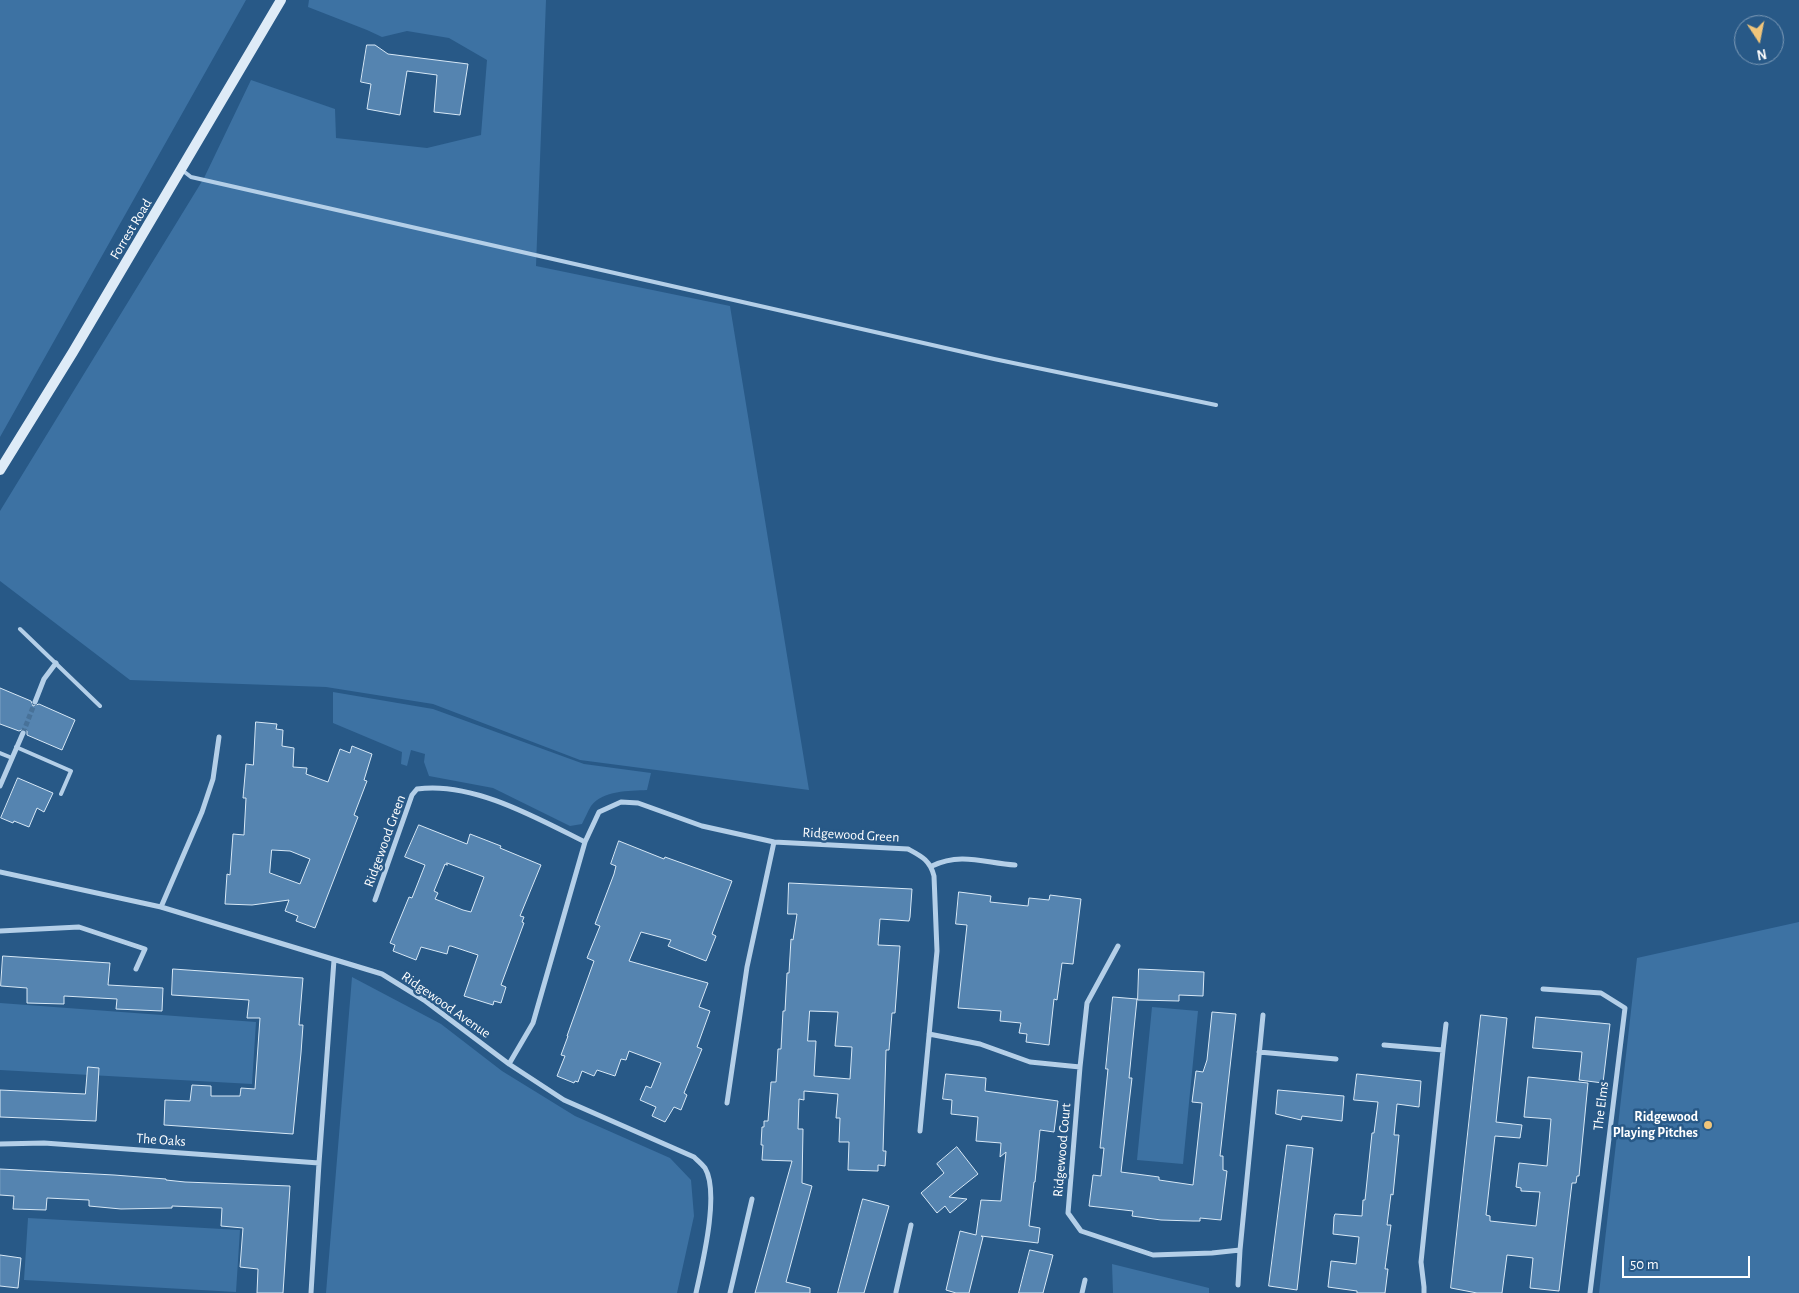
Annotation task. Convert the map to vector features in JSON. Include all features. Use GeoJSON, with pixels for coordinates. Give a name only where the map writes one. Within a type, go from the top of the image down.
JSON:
{"type":"FeatureCollection","features":[{"type":"Feature","properties":{"kind":"street","name":"Forrest Road"},"geometry":{"type":"LineString","coordinates":[[0,470],[182,170],[281,0]]}},
{"type":"Feature","properties":{"kind":"street"},"geometry":{"type":"LineString","coordinates":[[35,702],[44,679],[56,663]]}},
{"type":"Feature","properties":{"kind":"street"},"geometry":{"type":"LineString","coordinates":[[0,786],[23,733]]}},
{"type":"Feature","properties":{"kind":"street"},"geometry":{"type":"LineString","coordinates":[[161,907],[202,812],[213,779],[219,737]]}},
{"type":"Feature","properties":{"kind":"street","name":"Ridgewood Green"},"geometry":{"type":"LineString","coordinates":[[375,900],[412,795],[417,789],[428,787],[466,791],[520,809],[585,842]]}},
{"type":"Feature","properties":{"kind":"street","name":"Ridgewood Green"},"geometry":{"type":"LineString","coordinates":[[509,1064],[534,1023],[585,842],[599,812],[621,802],[638,803],[702,826],[774,842],[908,849],[924,858],[932,866]]}},
{"type":"Feature","properties":{"kind":"street"},"geometry":{"type":"LineString","coordinates":[[727,1103],[747,967],[774,842]]}},
{"type":"Feature","properties":{"kind":"street"},"geometry":{"type":"LineString","coordinates":[[920,1131],[937,951],[932,866],[945,860],[954,859],[975,859],[1016,865]]}},
{"type":"Feature","properties":{"kind":"street","name":"Ridgewood Avenue"},"geometry":{"type":"LineString","coordinates":[[0,872],[161,907],[382,974],[424,1000],[509,1064],[564,1100],[694,1157],[705,1168],[709,1182],[710,1200],[706,1245],[696,1293]]}},
{"type":"Feature","properties":{"kind":"street"},"geometry":{"type":"LineString","coordinates":[[0,931],[79,927],[145,950],[136,969]]}},
{"type":"Feature","properties":{"kind":"street","name":"Ridgewood Court"},"geometry":{"type":"LineString","coordinates":[[1118,946],[1087,1003],[1068,1212],[1081,1232],[1152,1255],[1240,1250]]}},
{"type":"Feature","properties":{"kind":"street"},"geometry":{"type":"LineString","coordinates":[[311,1293],[334,960]]}},
{"type":"Feature","properties":{"kind":"street","name":"The Elms"},"geometry":{"type":"LineString","coordinates":[[1543,989],[1601,993],[1624,1008],[1590,1293]]}},
{"type":"Feature","properties":{"kind":"street"},"geometry":{"type":"LineString","coordinates":[[1238,1285],[1262,1015]]}},
{"type":"Feature","properties":{"kind":"street"},"geometry":{"type":"LineString","coordinates":[[1424,1293],[1421,1262],[1446,1024]]}},
{"type":"Feature","properties":{"kind":"street"},"geometry":{"type":"LineString","coordinates":[[929,1034],[980,1044],[1030,1062],[1080,1067]]}},
{"type":"Feature","properties":{"kind":"street"},"geometry":{"type":"LineString","coordinates":[[1384,1046],[1443,1050]]}},
{"type":"Feature","properties":{"kind":"street"},"geometry":{"type":"LineString","coordinates":[[1259,1052],[1336,1059]]}},
{"type":"Feature","properties":{"kind":"street","name":"The Oaks"},"geometry":{"type":"LineString","coordinates":[[0,1144],[44,1143],[319,1163]]}},
{"type":"Feature","properties":{"kind":"street"},"geometry":{"type":"LineString","coordinates":[[730,1293],[752,1199]]}},
{"type":"Feature","properties":{"kind":"street"},"geometry":{"type":"LineString","coordinates":[[898,1293],[911,1225]]}},
{"type":"Feature","properties":{"kind":"street"},"geometry":{"type":"LineString","coordinates":[[1082,1293],[1085,1280]]}},
{"type":"Feature","properties":{"kind":"lane"},"geometry":{"type":"LineString","coordinates":[[182,170],[191,177],[994,358],[1216,405]]}},
{"type":"Feature","properties":{"kind":"lane"},"geometry":{"type":"LineString","coordinates":[[20,629],[100,706]]}},
{"type":"Feature","properties":{"kind":"lane"},"geometry":{"type":"LineString","coordinates":[[16,747],[71,771],[61,794]]}},
{"type":"Feature","properties":{"kind":"lane"},"geometry":{"type":"LineString","coordinates":[[0,753],[12,758]]}},
{"type":"Feature","properties":{"kind":"shaded area"},"geometry":{"type":"Polygon","coordinates":[[[0,0],[246,0],[0,437],[0,0]]]}},
{"type":"Feature","properties":{"kind":"shaded area"},"geometry":{"type":"Polygon","coordinates":[[[309,0],[546,0],[536,266],[730,306],[809,790],[580,760],[433,704],[326,687],[130,680],[0,581],[0,511],[204,178],[251,80],[335,109],[336,138],[427,148],[481,135],[487,60],[449,38],[407,31],[382,37],[308,7],[309,0]]]}},
{"type":"Feature","properties":{"kind":"shaded area"},"geometry":{"type":"Polygon","coordinates":[[[333,692],[433,709],[584,764],[651,773],[647,790],[617,792],[602,797],[591,806],[582,824],[570,826],[493,788],[429,776],[424,762],[425,754],[411,750],[407,766],[401,764],[402,752],[333,723],[333,692]]]}},
{"type":"Feature","properties":{"kind":"shaded area","name":"Ridgewood Playing Pitches"},"geometry":{"type":"Polygon","coordinates":[[[1799,922],[1799,1293],[1599,1293],[1637,958],[1799,922]]]}},
{"type":"Feature","properties":{"kind":"shaded area"},"geometry":{"type":"Polygon","coordinates":[[[352,977],[441,1024],[502,1071],[575,1116],[670,1158],[691,1180],[694,1216],[677,1293],[326,1293],[352,977]]]}},
{"type":"Feature","properties":{"kind":"shaded area"},"geometry":{"type":"Polygon","coordinates":[[[0,1003],[256,1022],[252,1084],[0,1070],[0,1003]]]}},
{"type":"Feature","properties":{"kind":"shaded area"},"geometry":{"type":"Polygon","coordinates":[[[1152,1007],[1198,1011],[1183,1164],[1137,1160],[1152,1007]]]}},
{"type":"Feature","properties":{"kind":"shaded area"},"geometry":{"type":"Polygon","coordinates":[[[28,1218],[240,1230],[236,1292],[24,1280],[28,1218]]]}},
{"type":"Feature","properties":{"kind":"shaded area"},"geometry":{"type":"Polygon","coordinates":[[[1112,1264],[1209,1288],[1209,1293],[1113,1293],[1112,1264]]]}},
{"type":"Feature","properties":{"kind":"building"},"geometry":{"type":"Polygon","coordinates":[[[367,45],[375,45],[388,54],[468,64],[460,115],[434,112],[437,75],[407,71],[400,115],[367,109],[371,84],[361,82],[367,45]]]}},
{"type":"Feature","properties":{"kind":"building"},"geometry":{"type":"Polygon","coordinates":[[[0,688],[31,701],[33,706],[39,704],[75,720],[62,750],[27,735],[27,731],[24,729],[19,731],[0,724],[0,688]]]}},
{"type":"Feature","properties":{"kind":"building"},"geometry":{"type":"Polygon","coordinates":[[[256,722],[277,724],[276,729],[283,730],[282,746],[294,748],[293,767],[307,768],[306,774],[328,782],[340,749],[350,753],[352,746],[372,754],[364,780],[367,781],[354,815],[358,817],[315,928],[296,921],[298,916],[285,911],[289,900],[252,905],[225,904],[227,874],[230,875],[233,834],[244,835],[246,798],[243,798],[246,764],[253,765],[256,722]],[[272,850],[270,873],[300,884],[310,859],[290,851],[272,850]]]}},
{"type":"Feature","properties":{"kind":"building"},"geometry":{"type":"Polygon","coordinates":[[[18,778],[53,793],[44,812],[37,808],[29,827],[1,818],[18,778]]]}},
{"type":"Feature","properties":{"kind":"building"},"geometry":{"type":"Polygon","coordinates":[[[419,825],[467,844],[470,834],[541,865],[520,916],[524,917],[522,922],[524,923],[501,985],[506,987],[501,1003],[494,1001],[493,1005],[464,996],[478,955],[451,946],[449,946],[447,954],[421,947],[416,960],[393,951],[395,945],[390,943],[409,897],[412,898],[425,865],[405,857],[419,825]],[[447,863],[434,891],[438,893],[435,899],[471,912],[484,877],[447,863]]]}},
{"type":"Feature","properties":{"kind":"building"},"geometry":{"type":"Polygon","coordinates":[[[619,841],[664,859],[665,857],[732,881],[712,934],[716,936],[706,961],[668,946],[671,940],[641,932],[629,961],[708,983],[699,1007],[710,1011],[697,1047],[702,1049],[684,1093],[687,1095],[681,1110],[674,1107],[665,1122],[652,1116],[656,1107],[640,1100],[646,1086],[651,1088],[661,1063],[629,1051],[626,1060],[621,1059],[615,1076],[597,1070],[594,1076],[582,1071],[578,1082],[575,1081],[574,1083],[557,1076],[565,1056],[561,1055],[567,1036],[594,961],[587,958],[600,926],[595,924],[614,874],[616,866],[611,864],[619,841]]]}},
{"type":"Feature","properties":{"kind":"building"},"geometry":{"type":"Polygon","coordinates":[[[789,883],[912,889],[909,921],[880,919],[878,945],[900,946],[895,1013],[892,1013],[889,1050],[886,1050],[883,1151],[886,1151],[885,1166],[878,1165],[878,1171],[848,1170],[849,1142],[839,1142],[840,1118],[836,1118],[838,1094],[804,1091],[804,1100],[799,1099],[798,1129],[803,1129],[802,1183],[812,1186],[786,1282],[810,1288],[810,1293],[755,1293],[792,1161],[762,1160],[763,1145],[761,1145],[762,1127],[764,1127],[764,1121],[768,1121],[771,1082],[776,1082],[778,1049],[781,1049],[783,1011],[785,1011],[787,973],[789,973],[791,939],[793,940],[797,914],[788,914],[789,883]],[[810,1011],[808,1041],[816,1041],[814,1076],[850,1079],[852,1047],[835,1046],[838,1012],[810,1011]]]}},
{"type":"Feature","properties":{"kind":"building"},"geometry":{"type":"Polygon","coordinates":[[[959,892],[991,896],[990,902],[1028,906],[1029,898],[1049,900],[1050,895],[1081,899],[1073,964],[1062,963],[1057,1000],[1054,999],[1049,1045],[1026,1042],[1027,1034],[1019,1033],[1021,1023],[1000,1021],[1001,1011],[958,1008],[967,925],[956,924],[959,892]]]}},
{"type":"Feature","properties":{"kind":"building"},"geometry":{"type":"Polygon","coordinates":[[[3,956],[110,963],[108,985],[163,988],[162,1011],[116,1009],[117,999],[64,996],[64,1004],[27,1003],[27,988],[1,986],[3,956]]]}},
{"type":"Feature","properties":{"kind":"building"},"geometry":{"type":"Polygon","coordinates":[[[173,969],[303,978],[299,1025],[303,1025],[293,1134],[164,1125],[165,1100],[190,1101],[192,1085],[211,1086],[211,1096],[240,1096],[241,1088],[255,1089],[260,1018],[247,1018],[249,1000],[172,995],[173,969]]]}},
{"type":"Feature","properties":{"kind":"building"},"geometry":{"type":"Polygon","coordinates":[[[1139,969],[1204,972],[1203,996],[1179,995],[1179,1001],[1138,1000],[1139,969]]]}},
{"type":"Feature","properties":{"kind":"building"},"geometry":{"type":"Polygon","coordinates":[[[1113,997],[1137,999],[1129,1078],[1132,1078],[1121,1172],[1159,1177],[1159,1180],[1193,1185],[1202,1103],[1192,1102],[1196,1071],[1203,1072],[1207,1060],[1212,1012],[1236,1014],[1220,1156],[1223,1156],[1223,1170],[1227,1171],[1221,1220],[1200,1218],[1200,1221],[1161,1220],[1132,1216],[1133,1211],[1089,1206],[1093,1175],[1101,1176],[1104,1148],[1100,1148],[1113,997]]]}},
{"type":"Feature","properties":{"kind":"building"},"geometry":{"type":"Polygon","coordinates":[[[1481,1015],[1507,1018],[1496,1122],[1522,1125],[1520,1138],[1495,1136],[1486,1215],[1490,1216],[1490,1221],[1536,1226],[1540,1192],[1521,1191],[1521,1188],[1516,1187],[1519,1163],[1547,1166],[1551,1119],[1524,1117],[1528,1077],[1588,1083],[1579,1176],[1577,1176],[1576,1183],[1572,1183],[1559,1291],[1530,1288],[1533,1258],[1507,1255],[1502,1293],[1477,1293],[1451,1288],[1481,1015]]]}},
{"type":"Feature","properties":{"kind":"building"},"geometry":{"type":"Polygon","coordinates":[[[1536,1017],[1610,1024],[1603,1083],[1579,1080],[1582,1052],[1533,1048],[1536,1017]]]}},
{"type":"Feature","properties":{"kind":"building"},"geometry":{"type":"Polygon","coordinates":[[[88,1067],[99,1068],[96,1121],[0,1117],[0,1090],[85,1094],[88,1067]]]}},
{"type":"Feature","properties":{"kind":"building"},"geometry":{"type":"Polygon","coordinates":[[[946,1074],[986,1078],[985,1091],[1058,1101],[1054,1132],[1040,1130],[1029,1226],[1040,1228],[1038,1243],[981,1236],[983,1237],[969,1293],[956,1293],[946,1290],[960,1231],[976,1235],[981,1200],[1001,1201],[1006,1152],[1000,1157],[1001,1143],[976,1141],[978,1117],[951,1114],[952,1100],[943,1099],[946,1074]]]}},
{"type":"Feature","properties":{"kind":"building"},"geometry":{"type":"Polygon","coordinates":[[[1357,1074],[1421,1081],[1419,1107],[1397,1104],[1394,1135],[1399,1135],[1393,1195],[1391,1194],[1387,1225],[1391,1225],[1385,1269],[1388,1269],[1385,1293],[1357,1293],[1357,1291],[1328,1287],[1331,1261],[1356,1264],[1359,1237],[1333,1234],[1335,1214],[1362,1216],[1363,1200],[1365,1200],[1372,1133],[1374,1133],[1378,1102],[1354,1100],[1357,1074]]]}},
{"type":"Feature","properties":{"kind":"building"},"geometry":{"type":"Polygon","coordinates":[[[1278,1090],[1344,1096],[1342,1121],[1302,1116],[1301,1120],[1276,1114],[1278,1090]]]}},
{"type":"Feature","properties":{"kind":"building"},"geometry":{"type":"Polygon","coordinates":[[[1287,1145],[1313,1148],[1297,1290],[1269,1286],[1287,1145]]]}},
{"type":"Feature","properties":{"kind":"building"},"geometry":{"type":"Polygon","coordinates":[[[957,1147],[978,1174],[949,1197],[967,1199],[950,1213],[945,1206],[937,1213],[921,1193],[944,1173],[937,1164],[957,1147]]]}},
{"type":"Feature","properties":{"kind":"building"},"geometry":{"type":"Polygon","coordinates":[[[0,1169],[114,1175],[185,1182],[290,1186],[283,1293],[257,1293],[258,1269],[240,1267],[243,1228],[221,1226],[222,1208],[172,1206],[172,1208],[121,1209],[89,1206],[89,1200],[47,1198],[46,1210],[13,1209],[14,1196],[0,1195],[0,1169]]]}},
{"type":"Feature","properties":{"kind":"building"},"geometry":{"type":"Polygon","coordinates":[[[863,1199],[889,1206],[864,1293],[838,1293],[863,1199]]]}},
{"type":"Feature","properties":{"kind":"building"},"geometry":{"type":"Polygon","coordinates":[[[1030,1250],[1053,1255],[1043,1293],[1019,1293],[1030,1250]]]}},
{"type":"Feature","properties":{"kind":"building"},"geometry":{"type":"Polygon","coordinates":[[[0,1255],[21,1258],[18,1288],[0,1286],[0,1255]]]}},
{"type":"Feature","properties":{"kind":"tunnel"},"geometry":{"type":"LineString","coordinates":[[23,733],[35,702]]}},
{"type":"Feature","properties":{"kind":"place","name":"Ridgewood Playing Pitches"},"geometry":{"type":"Point","coordinates":[1708,1125]}}]}
